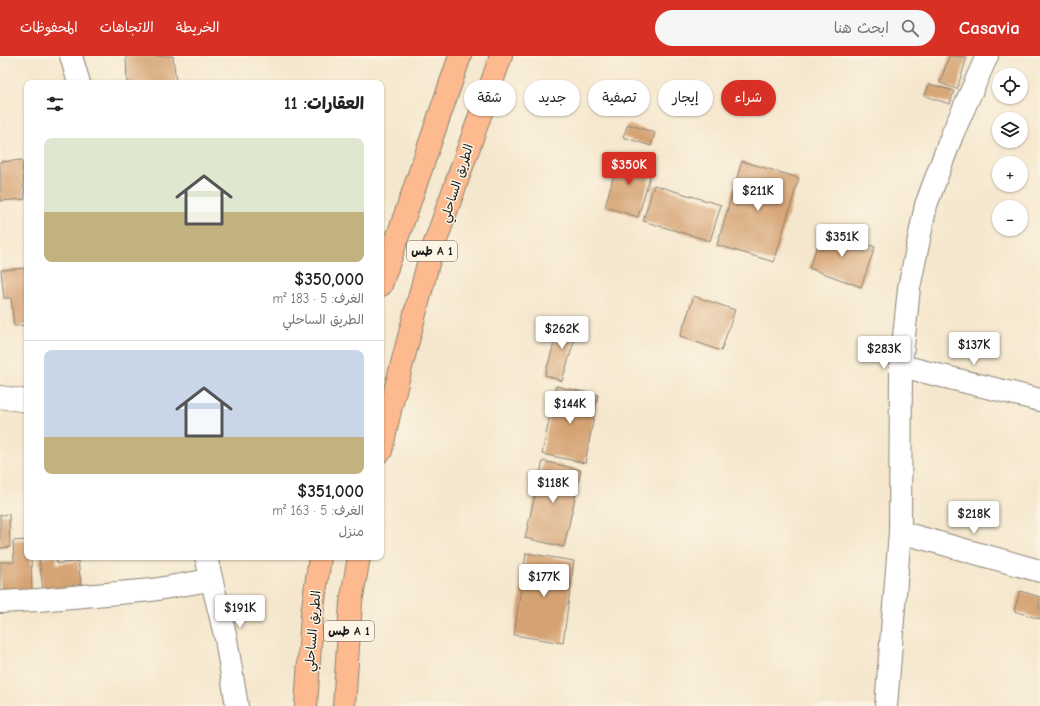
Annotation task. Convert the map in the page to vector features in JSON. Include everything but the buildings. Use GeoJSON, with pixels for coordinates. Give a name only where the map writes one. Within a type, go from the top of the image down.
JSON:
{"type":"FeatureCollection","features":[{"type":"Feature","properties":{"kind":"highway","name":"طس A 1"},"geometry":{"type":"LineString","coordinates":[[384,276],[460,56]]}},
{"type":"Feature","properties":{"kind":"highway","name":"الطريق الساحلي"},"geometry":{"type":"LineString","coordinates":[[384,438],[429,260],[501,56]]}},
{"type":"Feature","properties":{"kind":"highway","name":"الطريق الساحلي"},"geometry":{"type":"LineString","coordinates":[[306,706],[312,614],[320,560]]}},
{"type":"Feature","properties":{"kind":"highway","name":"طس A 1"},"geometry":{"type":"LineString","coordinates":[[344,706],[351,602],[358,560]]}},
{"type":"Feature","properties":{"kind":"street"},"geometry":{"type":"LineString","coordinates":[[71,56],[78,80]]}},
{"type":"Feature","properties":{"kind":"street"},"geometry":{"type":"LineString","coordinates":[[886,706],[900,532],[901,366],[909,288],[926,205],[952,135],[987,56]]}},
{"type":"Feature","properties":{"kind":"street"},"geometry":{"type":"LineString","coordinates":[[901,366],[1040,400]]}},
{"type":"Feature","properties":{"kind":"street"},"geometry":{"type":"LineString","coordinates":[[0,397],[24,401]]}},
{"type":"Feature","properties":{"kind":"street"},"geometry":{"type":"LineString","coordinates":[[900,532],[1040,571]]}},
{"type":"Feature","properties":{"kind":"street"},"geometry":{"type":"LineString","coordinates":[[207,560],[210,580],[226,639],[237,706]]}},
{"type":"Feature","properties":{"kind":"street"},"geometry":{"type":"LineString","coordinates":[[0,602],[152,590],[210,580]]}}]}
